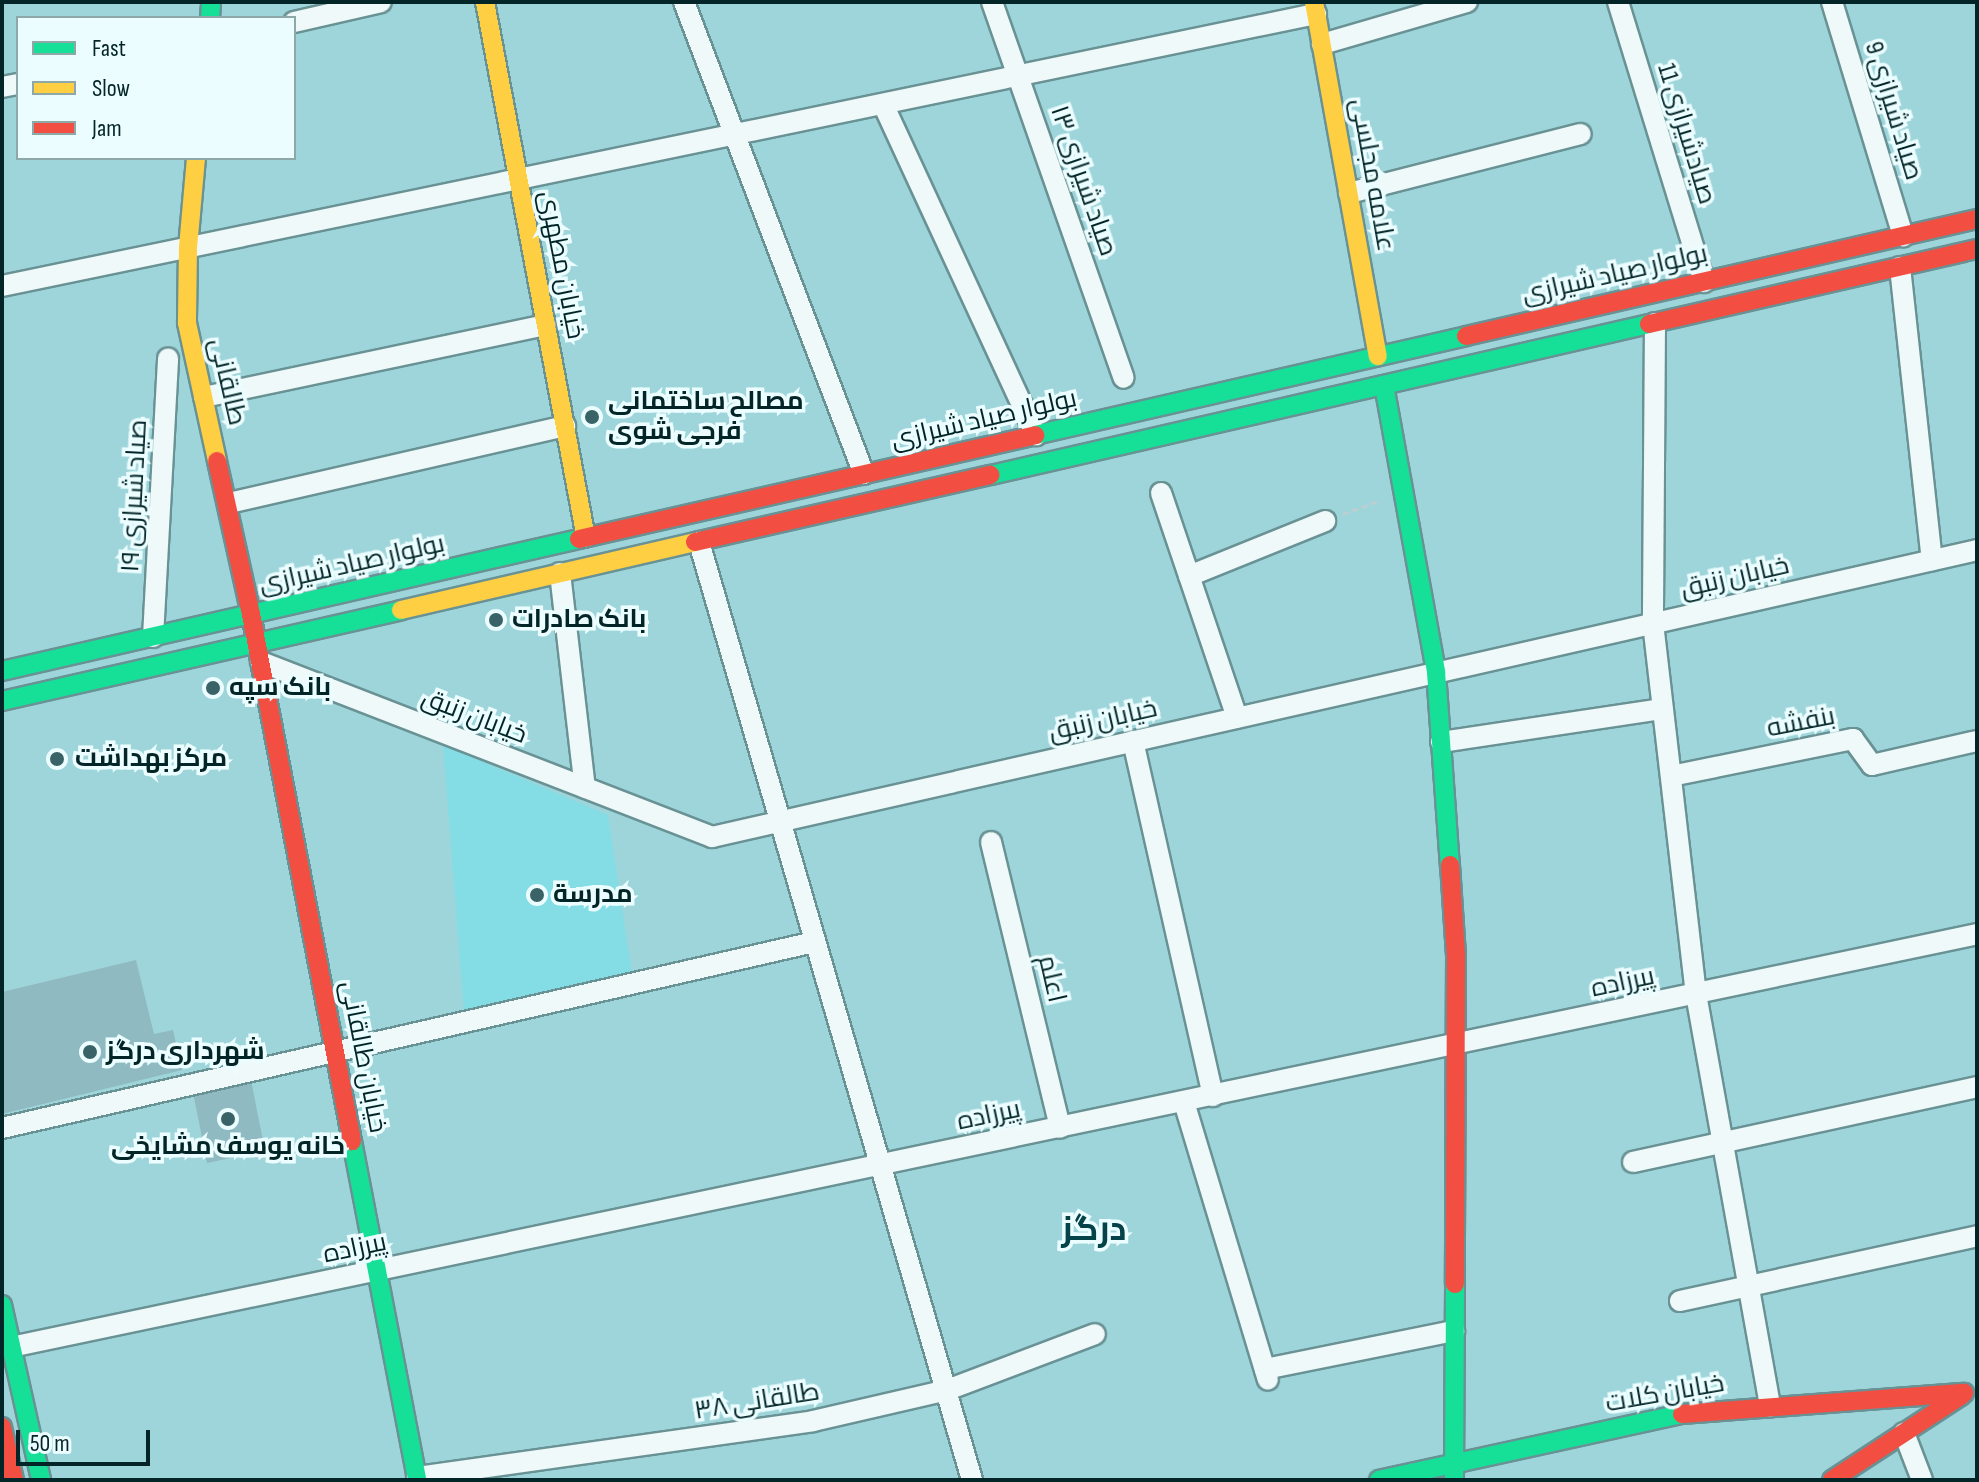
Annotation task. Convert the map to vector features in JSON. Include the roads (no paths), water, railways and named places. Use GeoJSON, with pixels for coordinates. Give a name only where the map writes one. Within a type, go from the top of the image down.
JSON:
{"type":"FeatureCollection","features":[{"type":"Feature","properties":{"kind":"main road","name":"خیابان مطهری"},"geometry":{"type":"LineString","coordinates":[[485,2],[586,538]]}},
{"type":"Feature","properties":{"kind":"main road","name":"علامه مجلسی"},"geometry":{"type":"LineString","coordinates":[[1315,8],[1436,672],[1456,956],[1454,1472]]}},
{"type":"Feature","properties":{"kind":"main road","name":"طالقانی"},"geometry":{"type":"LineString","coordinates":[[196,160],[188,247],[187,323],[251,614]]}},
{"type":"Feature","properties":{"kind":"main road","name":"بولوار صیاد شیرازی"},"geometry":{"type":"LineString","coordinates":[[2,671],[1977,219]]}},
{"type":"Feature","properties":{"kind":"main road","name":"بولوار صیاد شیرازی"},"geometry":{"type":"LineString","coordinates":[[2,701],[259,652],[560,573],[1977,249]]}},
{"type":"Feature","properties":{"kind":"main road","name":"خیابان طالقانی"},"geometry":{"type":"LineString","coordinates":[[251,614],[417,1478]]}},
{"type":"Feature","properties":{"kind":"main road"},"geometry":{"type":"LineString","coordinates":[[2,1305],[41,1480]]}},
{"type":"Feature","properties":{"kind":"main road"},"geometry":{"type":"LineString","coordinates":[[1832,1480],[1970,1390]]}},
{"type":"Feature","properties":{"kind":"main road","name":"خیابان کلات"},"geometry":{"type":"LineString","coordinates":[[1379,1480],[1454,1472],[1698,1411],[1970,1390]]}},
{"type":"Feature","properties":{"kind":"main road"},"geometry":{"type":"LineString","coordinates":[[2,1427],[14,1480]]}},
{"type":"Feature","properties":{"kind":"street"},"geometry":{"type":"LineString","coordinates":[[296,22],[381,2]]}},
{"type":"Feature","properties":{"kind":"street"},"geometry":{"type":"LineString","coordinates":[[684,2],[864,474]]}},
{"type":"Feature","properties":{"kind":"street","name":"صیاد شیرازی ۱۳"},"geometry":{"type":"LineString","coordinates":[[992,2],[1124,378]]}},
{"type":"Feature","properties":{"kind":"street"},"geometry":{"type":"LineString","coordinates":[[1322,44],[1467,2]]}},
{"type":"Feature","properties":{"kind":"street","name":"صیادشیرازی 11"},"geometry":{"type":"LineString","coordinates":[[1618,2],[1704,282]]}},
{"type":"Feature","properties":{"kind":"street","name":"صیاد شیرازی 9"},"geometry":{"type":"LineString","coordinates":[[1832,2],[1903,236]]}},
{"type":"Feature","properties":{"kind":"street"},"geometry":{"type":"LineString","coordinates":[[2,286],[1018,76],[1315,8]]}},
{"type":"Feature","properties":{"kind":"street"},"geometry":{"type":"LineString","coordinates":[[883,104],[1036,435]]}},
{"type":"Feature","properties":{"kind":"street"},"geometry":{"type":"LineString","coordinates":[[1349,193],[1581,134]]}},
{"type":"Feature","properties":{"kind":"street"},"geometry":{"type":"LineString","coordinates":[[1900,267],[1932,560]]}},
{"type":"Feature","properties":{"kind":"street"},"geometry":{"type":"LineString","coordinates":[[1655,323],[1653,623],[1696,994],[1770,1406]]}},
{"type":"Feature","properties":{"kind":"street"},"geometry":{"type":"LineString","coordinates":[[204,397],[546,325]]}},
{"type":"Feature","properties":{"kind":"street","name":"صیاد شیرازی ۱۹"},"geometry":{"type":"LineString","coordinates":[[153,637],[168,358]]}},
{"type":"Feature","properties":{"kind":"street"},"geometry":{"type":"LineString","coordinates":[[229,503],[565,426]]}},
{"type":"Feature","properties":{"kind":"street"},"geometry":{"type":"LineString","coordinates":[[1161,493],[1237,718]]}},
{"type":"Feature","properties":{"kind":"street"},"geometry":{"type":"LineString","coordinates":[[1189,576],[1325,521]]}},
{"type":"Feature","properties":{"kind":"street"},"geometry":{"type":"LineString","coordinates":[[699,542],[972,1480]]}},
{"type":"Feature","properties":{"kind":"street","name":"خیابان زنبق"},"geometry":{"type":"LineString","coordinates":[[259,652],[585,788],[712,837],[1977,550]]}},
{"type":"Feature","properties":{"kind":"street"},"geometry":{"type":"LineString","coordinates":[[560,573],[585,788]]}},
{"type":"Feature","properties":{"kind":"street"},"geometry":{"type":"LineString","coordinates":[[1441,742],[1663,709]]}},
{"type":"Feature","properties":{"kind":"street","name":"بنفشه"},"geometry":{"type":"LineString","coordinates":[[1671,776],[1853,739],[1872,765],[1977,741]]}},
{"type":"Feature","properties":{"kind":"street"},"geometry":{"type":"LineString","coordinates":[[1133,741],[1213,1096]]}},
{"type":"Feature","properties":{"kind":"street","name":"اعلم"},"geometry":{"type":"LineString","coordinates":[[991,842],[1060,1128]]}},
{"type":"Feature","properties":{"kind":"street","name":"پیرزاده"},"geometry":{"type":"LineString","coordinates":[[11,1347],[1977,934]]}},
{"type":"Feature","properties":{"kind":"street"},"geometry":{"type":"LineString","coordinates":[[2,1128],[814,942]]}},
{"type":"Feature","properties":{"kind":"street"},"geometry":{"type":"LineString","coordinates":[[1633,1162],[1977,1087]]}},
{"type":"Feature","properties":{"kind":"street"},"geometry":{"type":"LineString","coordinates":[[1184,1102],[1266,1374],[1454,1331]]}},
{"type":"Feature","properties":{"kind":"street"},"geometry":{"type":"LineString","coordinates":[[1680,1301],[1977,1236]]}},
{"type":"Feature","properties":{"kind":"street","name":"طالقانی ۳۸"},"geometry":{"type":"LineString","coordinates":[[417,1478],[813,1421],[947,1390],[1095,1334]]}},
{"type":"Feature","properties":{"kind":"street"},"geometry":{"type":"LineString","coordinates":[[1904,1433],[1922,1480]]}},
{"type":"Feature","properties":{"kind":"place","name":"مصالح ساختمانی فرجی شوی"},"geometry":{"type":"Point","coordinates":[592,417]}},
{"type":"Feature","properties":{"kind":"place","name":"بانک صادرات"},"geometry":{"type":"Point","coordinates":[496,620]}},
{"type":"Feature","properties":{"kind":"place","name":"بانک سپه"},"geometry":{"type":"Point","coordinates":[213,688]}},
{"type":"Feature","properties":{"kind":"place","name":"مرکز بهداشت"},"geometry":{"type":"Point","coordinates":[57,759]}},
{"type":"Feature","properties":{"kind":"place","name":"مدرسة"},"geometry":{"type":"Point","coordinates":[537,895]}},
{"type":"Feature","properties":{"kind":"place","name":"شهرداری درگز"},"geometry":{"type":"Point","coordinates":[90,1052]}},
{"type":"Feature","properties":{"kind":"place","name":"خانه یوسف مشایخی"},"geometry":{"type":"Point","coordinates":[228,1119]}},
{"type":"Feature","properties":{"kind":"district","name":"درگز"},"geometry":{"type":"Point","coordinates":[1094,1230]}}]}
